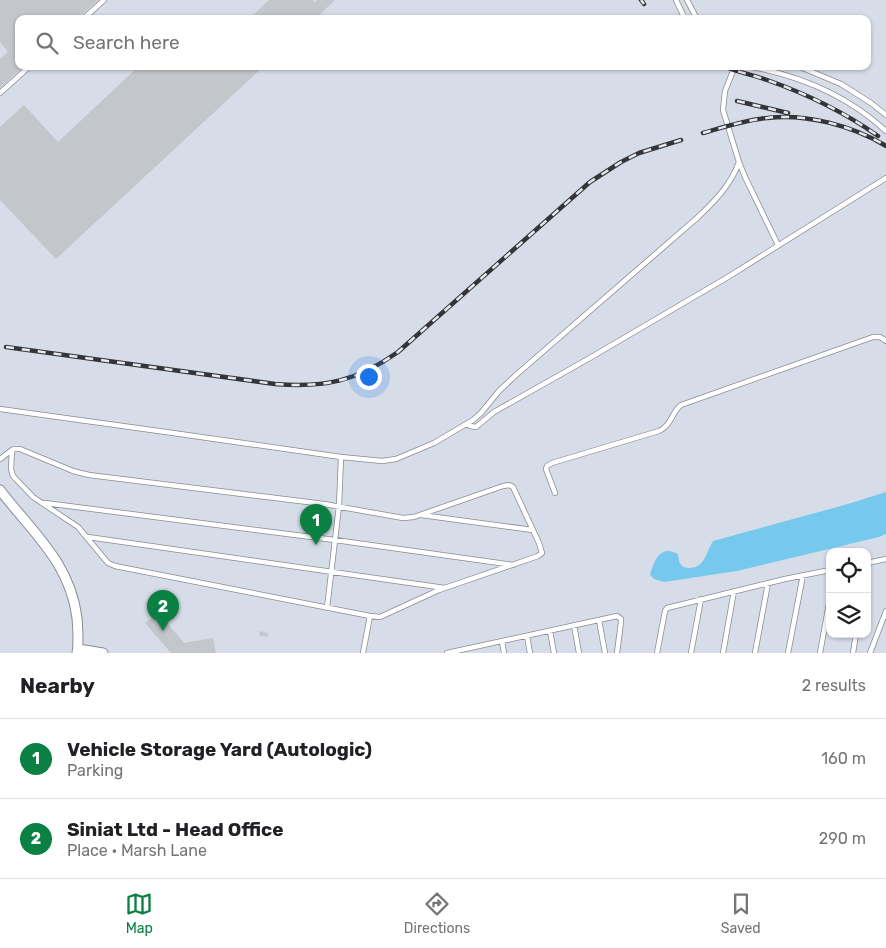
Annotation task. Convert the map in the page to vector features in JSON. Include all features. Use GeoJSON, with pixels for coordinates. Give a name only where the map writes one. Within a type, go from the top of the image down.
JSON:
{"type":"FeatureCollection","features":[{"type":"Feature","properties":{"kind":"street"},"geometry":{"type":"LineString","coordinates":[[0,490],[53,554],[66,577],[75,606],[78,635],[77,651],[103,653]]}},
{"type":"Feature","properties":{"kind":"lane"},"geometry":{"type":"LineString","coordinates":[[87,15],[104,0]]}},
{"type":"Feature","properties":{"kind":"lane"},"geometry":{"type":"LineString","coordinates":[[676,0],[683,15]]}},
{"type":"Feature","properties":{"kind":"lane"},"geometry":{"type":"LineString","coordinates":[[688,0],[695,15]]}},
{"type":"Feature","properties":{"kind":"lane"},"geometry":{"type":"LineString","coordinates":[[0,93],[26,70]]}},
{"type":"Feature","properties":{"kind":"lane"},"geometry":{"type":"LineString","coordinates":[[733,70],[725,91],[723,110],[745,177],[778,245]]}},
{"type":"Feature","properties":{"kind":"lane"},"geometry":{"type":"LineString","coordinates":[[769,70],[823,89],[861,111],[886,131]]}},
{"type":"Feature","properties":{"kind":"lane"},"geometry":{"type":"LineString","coordinates":[[807,70],[840,84],[871,103],[886,115]]}},
{"type":"Feature","properties":{"kind":"lane"},"geometry":{"type":"LineString","coordinates":[[0,409],[341,457],[376,461],[396,459],[439,441],[481,414],[499,391],[516,375],[702,213],[729,182],[739,162]]}},
{"type":"Feature","properties":{"kind":"lane"},"geometry":{"type":"LineString","coordinates":[[468,424],[476,427],[494,412],[720,282],[886,178]]}},
{"type":"Feature","properties":{"kind":"lane"},"geometry":{"type":"LineString","coordinates":[[555,493],[546,469],[547,466],[655,434],[669,424],[677,408],[681,406],[874,337],[880,337],[886,341]]}},
{"type":"Feature","properties":{"kind":"lane"},"geometry":{"type":"LineString","coordinates":[[0,459],[12,450],[20,449],[73,471],[99,476],[339,506],[403,518],[411,518],[510,485],[513,487],[542,553],[424,597],[384,616],[370,616],[327,608],[115,566],[108,563],[88,537],[74,523],[30,494],[13,476],[11,469],[12,450]]}},
{"type":"Feature","properties":{"kind":"lane"},"geometry":{"type":"LineString","coordinates":[[327,608],[339,506],[341,457]]}},
{"type":"Feature","properties":{"kind":"lane"},"geometry":{"type":"LineString","coordinates":[[43,503],[514,565]]}},
{"type":"Feature","properties":{"kind":"lane"},"geometry":{"type":"LineString","coordinates":[[420,515],[533,530]]}},
{"type":"Feature","properties":{"kind":"lane"},"geometry":{"type":"LineString","coordinates":[[88,537],[447,588]]}},
{"type":"Feature","properties":{"kind":"lane"},"geometry":{"type":"LineString","coordinates":[[871,562],[886,559]]}},
{"type":"Feature","properties":{"kind":"lane"},"geometry":{"type":"LineString","coordinates":[[657,653],[666,609],[671,606],[826,571]]}},
{"type":"Feature","properties":{"kind":"lane"},"geometry":{"type":"LineString","coordinates":[[788,653],[803,575]]}},
{"type":"Feature","properties":{"kind":"lane"},"geometry":{"type":"LineString","coordinates":[[755,653],[768,583]]}},
{"type":"Feature","properties":{"kind":"lane"},"geometry":{"type":"LineString","coordinates":[[723,653],[734,591]]}},
{"type":"Feature","properties":{"kind":"lane"},"geometry":{"type":"LineString","coordinates":[[691,653],[700,599]]}},
{"type":"Feature","properties":{"kind":"lane"},"geometry":{"type":"LineString","coordinates":[[870,653],[886,611]]}},
{"type":"Feature","properties":{"kind":"lane"},"geometry":{"type":"LineString","coordinates":[[362,653],[370,616]]}},
{"type":"Feature","properties":{"kind":"lane"},"geometry":{"type":"LineString","coordinates":[[447,653],[615,616],[620,618],[621,622],[617,653]]}},
{"type":"Feature","properties":{"kind":"lane"},"geometry":{"type":"LineString","coordinates":[[599,620],[605,653]]}},
{"type":"Feature","properties":{"kind":"lane"},"geometry":{"type":"LineString","coordinates":[[820,653],[826,620]]}},
{"type":"Feature","properties":{"kind":"lane"},"geometry":{"type":"LineString","coordinates":[[574,625],[579,653]]}},
{"type":"Feature","properties":{"kind":"lane"},"geometry":{"type":"LineString","coordinates":[[550,630],[554,653]]}},
{"type":"Feature","properties":{"kind":"lane"},"geometry":{"type":"LineString","coordinates":[[527,636],[530,653]]}},
{"type":"Feature","properties":{"kind":"lane"},"geometry":{"type":"LineString","coordinates":[[852,653],[855,638]]}},
{"type":"Feature","properties":{"kind":"lane"},"geometry":{"type":"LineString","coordinates":[[502,641],[504,653]]}},
{"type":"Feature","properties":{"kind":"lane"},"geometry":{"type":"LineString","coordinates":[[478,646],[479,653]]}},
{"type":"Feature","properties":{"kind":"shaded area"},"geometry":{"type":"Polygon","coordinates":[[[0,0],[886,0],[886,653],[0,653],[0,0]]]}},
{"type":"Feature","properties":{"kind":"water"},"geometry":{"type":"Polygon","coordinates":[[[886,492],[886,534],[737,571],[664,582],[654,579],[650,575],[656,560],[662,553],[667,551],[678,554],[681,565],[694,568],[702,563],[713,541],[886,492]]]}},
{"type":"Feature","properties":{"kind":"building"},"geometry":{"type":"Polygon","coordinates":[[[0,0],[98,0],[81,15],[15,15],[15,70],[20,70],[0,88],[0,59],[8,52],[0,42],[0,0]]]}},
{"type":"Feature","properties":{"kind":"building"},"geometry":{"type":"Polygon","coordinates":[[[269,0],[313,0],[315,2],[317,0],[335,0],[319,15],[253,15],[269,0]]]}},
{"type":"Feature","properties":{"kind":"building"},"geometry":{"type":"Polygon","coordinates":[[[135,70],[260,70],[56,259],[0,200],[0,127],[24,105],[58,142],[135,70]]]}},
{"type":"Feature","properties":{"kind":"building"},"geometry":{"type":"Polygon","coordinates":[[[159,613],[184,643],[213,638],[216,653],[171,653],[145,623],[159,613]]]}},
{"type":"Feature","properties":{"kind":"building"},"geometry":{"type":"Polygon","coordinates":[[[260,631],[268,633],[268,637],[259,635],[260,631]]]}},
{"type":"Feature","properties":{"kind":"railway"},"geometry":{"type":"LineString","coordinates":[[641,0],[644,4]]}},
{"type":"Feature","properties":{"kind":"railway"},"geometry":{"type":"LineString","coordinates":[[734,70],[796,91],[838,111],[878,136]]}},
{"type":"Feature","properties":{"kind":"railway"},"geometry":{"type":"LineString","coordinates":[[737,101],[788,113]]}},
{"type":"Feature","properties":{"kind":"railway"},"geometry":{"type":"LineString","coordinates":[[703,133],[759,119],[797,117],[844,127],[859,132],[886,146]]}},
{"type":"Feature","properties":{"kind":"railway"},"geometry":{"type":"LineString","coordinates":[[6,347],[275,384],[310,385],[354,376],[369,370],[398,352],[590,182],[639,153],[681,140]]}},
{"type":"Feature","properties":{"kind":"place","name":"Vehicle Storage Yard (Autologic)"},"geometry":{"type":"Point","coordinates":[316,545]}},
{"type":"Feature","properties":{"kind":"place","name":"Siniat Ltd - Head Office"},"geometry":{"type":"Point","coordinates":[163,631]}}]}
